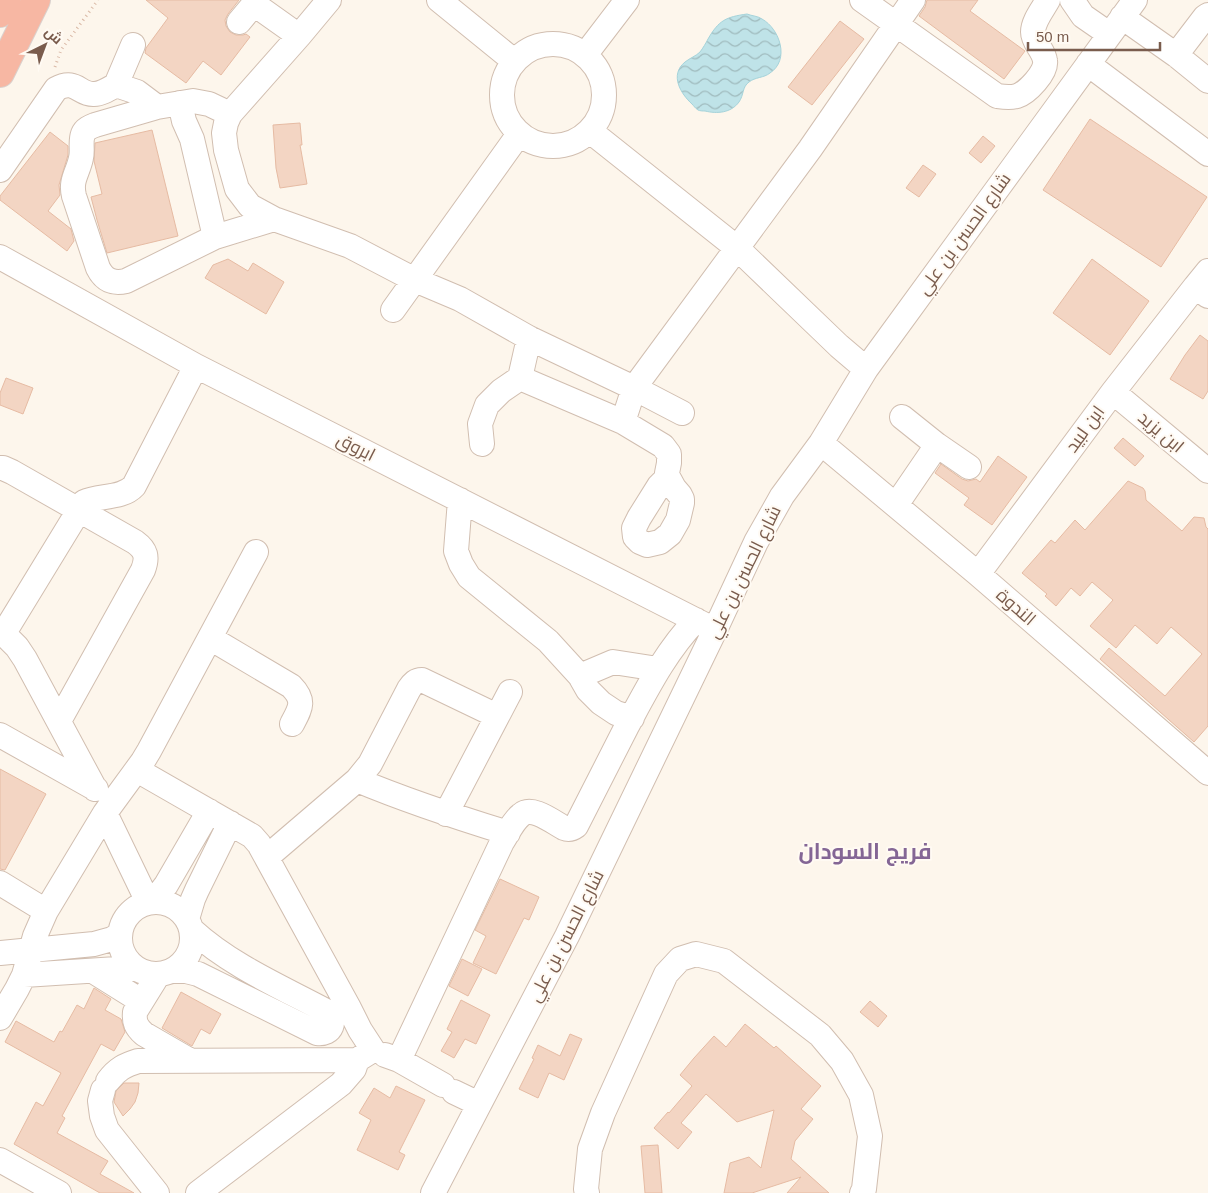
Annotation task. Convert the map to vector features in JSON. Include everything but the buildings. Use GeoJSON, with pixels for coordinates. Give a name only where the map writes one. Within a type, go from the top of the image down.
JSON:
{"type":"FeatureCollection","features":[{"type":"Feature","properties":{"kind":"highway"},"geometry":{"type":"LineString","coordinates":[[0,13],[6,0]]}},
{"type":"Feature","properties":{"kind":"highway"},"geometry":{"type":"LineString","coordinates":[[0,73],[36,0]]}},
{"type":"Feature","properties":{"kind":"street"},"geometry":{"type":"LineString","coordinates":[[192,139],[227,124],[330,0]]}},
{"type":"Feature","properties":{"kind":"street"},"geometry":{"type":"LineString","coordinates":[[440,0],[514,61]]}},
{"type":"Feature","properties":{"kind":"street"},"geometry":{"type":"LineString","coordinates":[[585,55],[627,0]]}},
{"type":"Feature","properties":{"kind":"street"},"geometry":{"type":"LineString","coordinates":[[862,0],[997,96],[1004,97],[1017,96],[1024,92],[1042,72],[1045,58],[1035,40],[1033,31],[1048,0]]}},
{"type":"Feature","properties":{"kind":"street"},"geometry":{"type":"LineString","coordinates":[[623,422],[634,388],[810,149],[913,0]]}},
{"type":"Feature","properties":{"kind":"street"},"geometry":{"type":"LineString","coordinates":[[1072,0],[1084,16],[1122,17],[1176,55],[1208,81]]}},
{"type":"Feature","properties":{"kind":"street"},"geometry":{"type":"LineString","coordinates":[[238,22],[254,2],[299,36]]}},
{"type":"Feature","properties":{"kind":"street"},"geometry":{"type":"LineString","coordinates":[[1176,55],[1202,20],[1208,15]]}},
{"type":"Feature","properties":{"kind":"street","name":"شارع الحسن بن علي"},"geometry":{"type":"LineString","coordinates":[[433,1193],[575,919],[706,625],[782,496],[821,443],[866,369],[1122,17]]}},
{"type":"Feature","properties":{"kind":"street"},"geometry":{"type":"LineString","coordinates":[[556,44],[572,47],[585,55],[596,68],[603,84],[604,100],[602,109],[590,130],[574,142],[555,146],[536,143],[519,134],[509,121],[503,106],[501,90],[505,75],[514,61],[526,51],[540,45],[556,44]]}},
{"type":"Feature","properties":{"kind":"street"},"geometry":{"type":"LineString","coordinates":[[0,170],[56,89],[67,85],[92,95],[116,85],[134,45]]}},
{"type":"Feature","properties":{"kind":"street"},"geometry":{"type":"LineString","coordinates":[[1088,64],[1208,154]]}},
{"type":"Feature","properties":{"kind":"street"},"geometry":{"type":"LineString","coordinates":[[116,85],[138,92],[157,107]]}},
{"type":"Feature","properties":{"kind":"street"},"geometry":{"type":"LineString","coordinates":[[274,219],[215,237],[126,281],[112,282],[106,279],[98,268],[72,187],[82,155],[83,134],[90,126],[95,124],[157,107],[193,101],[209,104],[227,124],[226,150],[237,188],[250,206],[274,219],[350,246],[415,280],[460,299],[529,338],[682,413]]}},
{"type":"Feature","properties":{"kind":"street"},"geometry":{"type":"LineString","coordinates":[[180,104],[184,122],[192,139],[215,237]]}},
{"type":"Feature","properties":{"kind":"street"},"geometry":{"type":"LineString","coordinates":[[590,130],[737,248],[839,346],[866,369]]}},
{"type":"Feature","properties":{"kind":"street"},"geometry":{"type":"LineString","coordinates":[[393,310],[519,134]]}},
{"type":"Feature","properties":{"kind":"street","name":"ابروق"},"geometry":{"type":"LineString","coordinates":[[0,257],[196,366],[706,625]]}},
{"type":"Feature","properties":{"kind":"street","name":"ابن لبيد"},"geometry":{"type":"LineString","coordinates":[[978,574],[1113,392],[1204,285]]}},
{"type":"Feature","properties":{"kind":"street"},"geometry":{"type":"LineString","coordinates":[[482,444],[480,424],[488,405],[501,391],[520,378],[529,338]]}},
{"type":"Feature","properties":{"kind":"street"},"geometry":{"type":"LineString","coordinates":[[151,902],[105,801],[25,660],[17,647],[2,632],[84,502],[125,493],[134,486],[196,366]]}},
{"type":"Feature","properties":{"kind":"street"},"geometry":{"type":"LineString","coordinates":[[594,411],[609,376]]}},
{"type":"Feature","properties":{"kind":"street"},"geometry":{"type":"LineString","coordinates":[[520,378],[623,422],[663,446],[669,454],[668,477]]}},
{"type":"Feature","properties":{"kind":"street","name":"ابن يزيد"},"geometry":{"type":"LineString","coordinates":[[1113,392],[1205,462]]}},
{"type":"Feature","properties":{"kind":"street"},"geometry":{"type":"LineString","coordinates":[[902,417],[937,445],[970,467]]}},
{"type":"Feature","properties":{"kind":"street","name":"الندوة"},"geometry":{"type":"LineString","coordinates":[[821,443],[978,574],[1208,773]]}},
{"type":"Feature","properties":{"kind":"street"},"geometry":{"type":"LineString","coordinates":[[896,505],[937,445]]}},
{"type":"Feature","properties":{"kind":"street"},"geometry":{"type":"LineString","coordinates":[[0,468],[12,472],[135,542],[142,547],[145,554],[146,563],[143,570],[59,721]]}},
{"type":"Feature","properties":{"kind":"street"},"geometry":{"type":"LineString","coordinates":[[460,500],[456,551],[469,577],[548,641],[580,676],[588,690],[601,703],[616,714],[632,718]]}},
{"type":"Feature","properties":{"kind":"street"},"geometry":{"type":"LineString","coordinates":[[0,1018],[24,975],[46,911],[105,801],[137,770],[149,751],[256,552]]}},
{"type":"Feature","properties":{"kind":"street"},"geometry":{"type":"LineString","coordinates":[[399,1060],[498,850],[520,815],[531,811],[568,830],[576,826],[658,669],[676,642],[706,625]]}},
{"type":"Feature","properties":{"kind":"street"},"geometry":{"type":"LineString","coordinates":[[210,638],[291,686],[296,691],[299,696],[300,709],[292,724]]}},
{"type":"Feature","properties":{"kind":"street"},"geometry":{"type":"LineString","coordinates":[[580,676],[614,662],[658,669]]}},
{"type":"Feature","properties":{"kind":"street"},"geometry":{"type":"LineString","coordinates":[[267,857],[357,780],[370,764],[409,688],[418,680],[422,680],[497,716]]}},
{"type":"Feature","properties":{"kind":"street"},"geometry":{"type":"LineString","coordinates":[[446,814],[510,692]]}},
{"type":"Feature","properties":{"kind":"street"},"geometry":{"type":"LineString","coordinates":[[0,734],[105,801]]}},
{"type":"Feature","properties":{"kind":"street"},"geometry":{"type":"LineString","coordinates":[[137,770],[252,836],[259,844],[360,1030],[365,1055],[341,1084],[198,1193]]}},
{"type":"Feature","properties":{"kind":"street"},"geometry":{"type":"LineString","coordinates":[[357,780],[446,814],[508,833]]}},
{"type":"Feature","properties":{"kind":"street"},"geometry":{"type":"LineString","coordinates":[[151,902],[166,884],[209,812]]}},
{"type":"Feature","properties":{"kind":"street"},"geometry":{"type":"LineString","coordinates":[[24,975],[117,969],[156,972],[186,970],[198,974],[317,1033],[322,1034],[328,1031],[332,1021],[326,1011],[232,961],[211,947],[190,925],[178,909],[166,903],[151,902],[138,906],[129,914],[122,924],[120,935],[121,948],[126,960],[156,972],[183,964],[190,954],[193,942],[190,925],[193,899],[230,823]]}},
{"type":"Feature","properties":{"kind":"street"},"geometry":{"type":"LineString","coordinates":[[0,883],[46,911]]}},
{"type":"Feature","properties":{"kind":"street"},"geometry":{"type":"LineString","coordinates":[[1,952],[94,944],[120,935]]}},
{"type":"Feature","properties":{"kind":"street"},"geometry":{"type":"LineString","coordinates":[[587,1193],[590,1149],[603,1112],[637,1037],[666,974],[680,959],[696,954],[724,961],[820,1035],[842,1061],[861,1095],[870,1136],[862,1193]]}},
{"type":"Feature","properties":{"kind":"street"},"geometry":{"type":"LineString","coordinates":[[93,971],[141,1002]]}},
{"type":"Feature","properties":{"kind":"street"},"geometry":{"type":"LineString","coordinates":[[156,972],[135,1012],[136,1024],[139,1030],[190,1061]]}},
{"type":"Feature","properties":{"kind":"street"},"geometry":{"type":"LineString","coordinates":[[331,1027],[365,1055]]}},
{"type":"Feature","properties":{"kind":"street"},"geometry":{"type":"LineString","coordinates":[[157,1193],[107,1130],[102,1116],[100,1102],[105,1086],[112,1075],[124,1066],[138,1061],[365,1055],[399,1060],[479,1104]]}},
{"type":"Feature","properties":{"kind":"street"},"geometry":{"type":"LineString","coordinates":[[0,1160],[59,1193]]}},
{"type":"Feature","properties":{"kind":"path"},"geometry":{"type":"LineString","coordinates":[[61,87],[54,67],[61,50],[98,0]]}},
{"type":"Feature","properties":{"kind":"water"},"geometry":{"type":"Polygon","coordinates":[[[747,14],[760,18],[774,30],[780,45],[780,60],[770,73],[751,80],[747,84],[736,106],[719,112],[698,110],[684,95],[678,84],[677,78],[680,67],[700,52],[712,33],[724,20],[747,14]]]}},
{"type":"Feature","properties":{"kind":"district","name":"فريج السودان"},"geometry":{"type":"Point","coordinates":[865,851]}}]}
